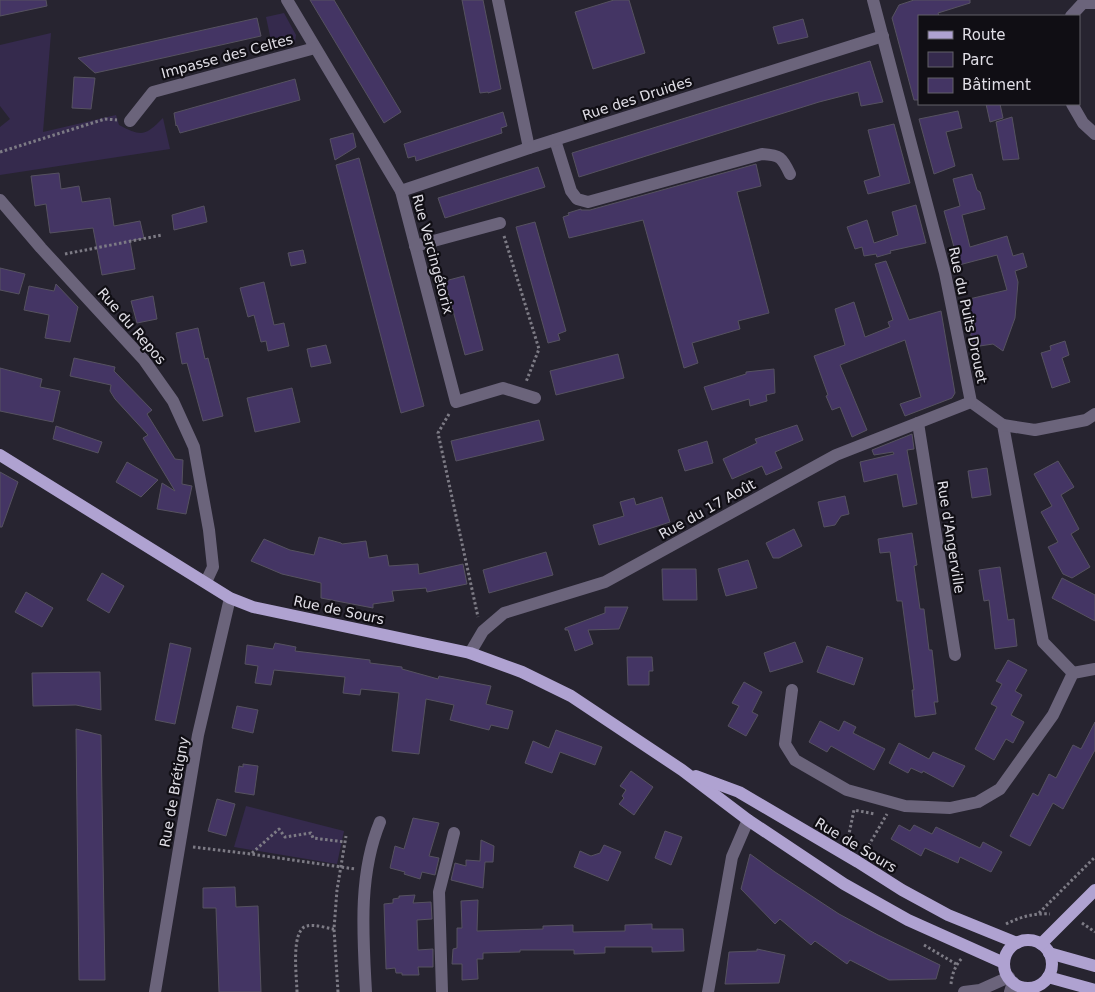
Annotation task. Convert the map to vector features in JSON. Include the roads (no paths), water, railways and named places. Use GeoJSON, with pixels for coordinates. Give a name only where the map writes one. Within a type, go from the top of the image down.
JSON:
{"type":"FeatureCollection","features":[{"type":"Feature","properties":{"kind":"main road","name":"Rue de Sours"},"geometry":{"type":"LineString","coordinates":[[0,455],[230,598],[253,606],[470,653],[522,672],[572,696],[682,770],[748,820],[844,884],[908,920],[1004,962]]}},
{"type":"Feature","properties":{"kind":"main road","name":"Rue de Sours"},"geometry":{"type":"LineString","coordinates":[[682,770],[739,792],[902,890],[948,915],[1017,943]]}},
{"type":"Feature","properties":{"kind":"main road"},"geometry":{"type":"LineString","coordinates":[[1046,949],[1095,890]]}},
{"type":"Feature","properties":{"kind":"main road"},"geometry":{"type":"LineString","coordinates":[[1046,949],[1052,965],[1048,977],[1042,983],[1035,987],[1027,988],[1010,984],[1004,962],[1008,951],[1017,943],[1029,940],[1046,949],[1095,966]]}},
{"type":"Feature","properties":{"kind":"main road"},"geometry":{"type":"LineString","coordinates":[[1048,977],[1095,990]]}},
{"type":"Feature","properties":{"kind":"street","name":"Rue Vercingétorix"},"geometry":{"type":"LineString","coordinates":[[286,0],[400,191],[456,402],[503,388],[535,398]]}},
{"type":"Feature","properties":{"kind":"street"},"geometry":{"type":"LineString","coordinates":[[498,0],[529,148]]}},
{"type":"Feature","properties":{"kind":"street","name":"Rue du Puits Drouet"},"geometry":{"type":"LineString","coordinates":[[874,0],[945,273],[971,402],[1003,425]]}},
{"type":"Feature","properties":{"kind":"street"},"geometry":{"type":"LineString","coordinates":[[1071,15],[1083,4],[1095,3]]}},
{"type":"Feature","properties":{"kind":"street","name":"Rue des Druides"},"geometry":{"type":"LineString","coordinates":[[400,191],[529,148],[883,36]]}},
{"type":"Feature","properties":{"kind":"street","name":"Impasse des Celtes"},"geometry":{"type":"LineString","coordinates":[[130,120],[153,92],[315,48]]}},
{"type":"Feature","properties":{"kind":"street"},"geometry":{"type":"LineString","coordinates":[[1073,105],[1083,122],[1095,134]]}},
{"type":"Feature","properties":{"kind":"street"},"geometry":{"type":"LineString","coordinates":[[555,140],[571,191],[577,199],[588,202],[762,154],[775,154],[783,160],[790,174]]}},
{"type":"Feature","properties":{"kind":"street","name":"Rue du Repos"},"geometry":{"type":"LineString","coordinates":[[0,200],[144,360],[173,401],[194,447],[209,530],[213,567],[206,582]]}},
{"type":"Feature","properties":{"kind":"street"},"geometry":{"type":"LineString","coordinates":[[415,246],[500,223]]}},
{"type":"Feature","properties":{"kind":"street","name":"Rue du 17 Août"},"geometry":{"type":"LineString","coordinates":[[470,653],[482,631],[504,613],[606,582],[836,456],[971,402]]}},
{"type":"Feature","properties":{"kind":"street"},"geometry":{"type":"LineString","coordinates":[[1073,673],[1043,642],[1003,425],[1035,430],[1086,420],[1095,414]]}},
{"type":"Feature","properties":{"kind":"street","name":"Rue d'Angerville"},"geometry":{"type":"LineString","coordinates":[[918,423],[955,655]]}},
{"type":"Feature","properties":{"kind":"street","name":"Rue de Brétigny"},"geometry":{"type":"LineString","coordinates":[[155,992],[198,735],[230,598]]}},
{"type":"Feature","properties":{"kind":"street"},"geometry":{"type":"LineString","coordinates":[[1073,673],[1095,669]]}},
{"type":"Feature","properties":{"kind":"street"},"geometry":{"type":"LineString","coordinates":[[792,690],[785,744],[794,760],[847,790],[905,806],[950,808],[978,802],[1000,789],[1053,715],[1073,673]]}},
{"type":"Feature","properties":{"kind":"street"},"geometry":{"type":"LineString","coordinates":[[708,992],[732,857],[748,820]]}},
{"type":"Feature","properties":{"kind":"street"},"geometry":{"type":"LineString","coordinates":[[366,992],[363,911],[375,833],[380,822]]}},
{"type":"Feature","properties":{"kind":"street"},"geometry":{"type":"LineString","coordinates":[[442,992],[439,892],[454,833]]}},
{"type":"Feature","properties":{"kind":"street"},"geometry":{"type":"LineString","coordinates":[[964,992],[1010,984]]}}]}
